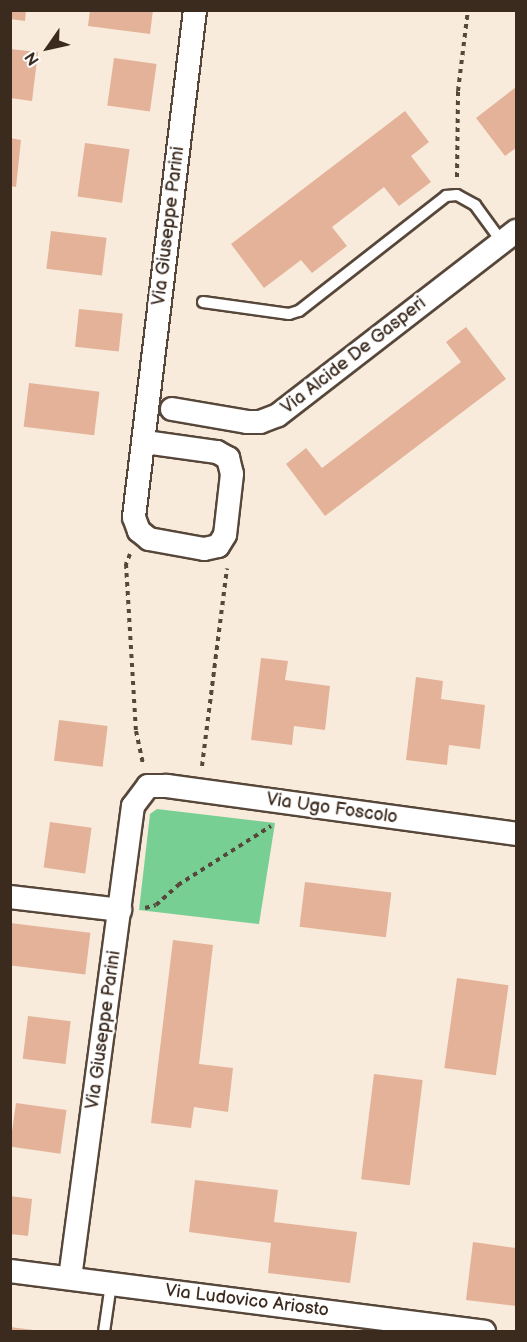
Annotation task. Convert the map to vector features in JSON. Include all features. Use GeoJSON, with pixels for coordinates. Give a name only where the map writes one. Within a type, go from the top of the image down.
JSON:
{"type":"FeatureCollection","features":[{"type":"Feature","properties":{"kind":"street","name":"Via Giuseppe Parini"},"geometry":{"type":"LineString","coordinates":[[139,531],[134,517],[145,442],[195,10]]}},
{"type":"Feature","properties":{"kind":"street","name":"Via Alcide De Gasperi"},"geometry":{"type":"LineString","coordinates":[[172,409],[247,422],[260,422],[278,415],[509,236]]}},
{"type":"Feature","properties":{"kind":"street"},"geometry":{"type":"LineString","coordinates":[[139,531],[149,539],[204,549],[218,546],[225,535],[232,474],[228,458],[217,452],[145,442]]}},
{"type":"Feature","properties":{"kind":"street","name":"Via Giuseppe Parini"},"geometry":{"type":"LineString","coordinates":[[70,1278],[133,806],[148,786]]}},
{"type":"Feature","properties":{"kind":"street","name":"Via Ugo Foscolo"},"geometry":{"type":"LineString","coordinates":[[148,786],[516,834]]}},
{"type":"Feature","properties":{"kind":"street"},"geometry":{"type":"LineString","coordinates":[[10,897],[120,910]]}},
{"type":"Feature","properties":{"kind":"street","name":"Via Ludovico Ariosto"},"geometry":{"type":"LineString","coordinates":[[10,1271],[484,1332]]}},
{"type":"Feature","properties":{"kind":"lane"},"geometry":{"type":"LineString","coordinates":[[203,302],[289,314],[298,310],[446,196],[457,195],[475,205],[509,236]]}},
{"type":"Feature","properties":{"kind":"lane"},"geometry":{"type":"LineString","coordinates":[[104,1332],[111,1284]]}},
{"type":"Feature","properties":{"kind":"path"},"geometry":{"type":"LineString","coordinates":[[457,195],[458,91],[468,10]]}},
{"type":"Feature","properties":{"kind":"path"},"geometry":{"type":"LineString","coordinates":[[139,531],[126,564],[136,731],[148,786]]}},
{"type":"Feature","properties":{"kind":"path"},"geometry":{"type":"LineString","coordinates":[[199,791],[228,572],[218,546]]}},
{"type":"Feature","properties":{"kind":"path"},"geometry":{"type":"LineString","coordinates":[[120,910],[139,910],[156,905],[178,885],[275,823],[281,802]]}},
{"type":"Feature","properties":{"kind":"green space"},"geometry":{"type":"Polygon","coordinates":[[[157,809],[275,823],[259,924],[139,910],[150,814],[157,809]]]}},
{"type":"Feature","properties":{"kind":"building"},"geometry":{"type":"Polygon","coordinates":[[[10,10],[26,10],[25,21],[10,19],[10,10]]]}},
{"type":"Feature","properties":{"kind":"building"},"geometry":{"type":"Polygon","coordinates":[[[90,10],[153,10],[150,34],[88,26],[90,10]]]}},
{"type":"Feature","properties":{"kind":"building"},"geometry":{"type":"Polygon","coordinates":[[[10,49],[38,52],[32,101],[10,98],[10,49]]]}},
{"type":"Feature","properties":{"kind":"building"},"geometry":{"type":"Polygon","coordinates":[[[114,58],[157,64],[150,112],[107,106],[114,58]]]}},
{"type":"Feature","properties":{"kind":"building"},"geometry":{"type":"Polygon","coordinates":[[[516,87],[516,148],[505,156],[476,118],[516,87]]]}},
{"type":"Feature","properties":{"kind":"building"},"geometry":{"type":"Polygon","coordinates":[[[405,111],[429,142],[411,156],[431,182],[399,206],[384,187],[332,227],[347,246],[312,273],[301,260],[264,288],[231,244],[405,111]]]}},
{"type":"Feature","properties":{"kind":"building"},"geometry":{"type":"Polygon","coordinates":[[[10,138],[21,140],[16,187],[10,186],[10,138]]]}},
{"type":"Feature","properties":{"kind":"building"},"geometry":{"type":"Polygon","coordinates":[[[85,143],[130,149],[122,203],[77,196],[85,143]]]}},
{"type":"Feature","properties":{"kind":"building"},"geometry":{"type":"Polygon","coordinates":[[[51,231],[107,238],[102,276],[46,269],[51,231]]]}},
{"type":"Feature","properties":{"kind":"building"},"geometry":{"type":"Polygon","coordinates":[[[79,309],[123,314],[119,351],[75,347],[79,309]]]}},
{"type":"Feature","properties":{"kind":"building"},"geometry":{"type":"Polygon","coordinates":[[[466,327],[506,379],[325,516],[286,464],[306,448],[322,468],[461,362],[446,342],[466,327]]]}},
{"type":"Feature","properties":{"kind":"building"},"geometry":{"type":"Polygon","coordinates":[[[29,383],[99,392],[94,435],[24,427],[29,383]]]}},
{"type":"Feature","properties":{"kind":"building"},"geometry":{"type":"Polygon","coordinates":[[[261,658],[288,661],[285,680],[330,686],[325,730],[294,726],[292,745],[251,740],[261,658]]]}},
{"type":"Feature","properties":{"kind":"building"},"geometry":{"type":"Polygon","coordinates":[[[416,677],[443,681],[441,699],[485,705],[480,749],[449,745],[447,765],[406,760],[416,677]]]}},
{"type":"Feature","properties":{"kind":"building"},"geometry":{"type":"Polygon","coordinates":[[[59,720],[108,726],[103,767],[54,761],[59,720]]]}},
{"type":"Feature","properties":{"kind":"building"},"geometry":{"type":"Polygon","coordinates":[[[50,822],[92,828],[85,873],[44,868],[50,822]]]}},
{"type":"Feature","properties":{"kind":"building"},"geometry":{"type":"Polygon","coordinates":[[[305,882],[391,893],[386,937],[300,927],[305,882]]]}},
{"type":"Feature","properties":{"kind":"building"},"geometry":{"type":"Polygon","coordinates":[[[10,923],[90,933],[85,975],[10,965],[10,923]]]}},
{"type":"Feature","properties":{"kind":"building"},"geometry":{"type":"Polygon","coordinates":[[[173,940],[213,945],[199,1064],[233,1068],[228,1112],[194,1107],[191,1128],[151,1123],[173,940]]]}},
{"type":"Feature","properties":{"kind":"building"},"geometry":{"type":"Polygon","coordinates":[[[457,978],[508,985],[496,1075],[444,1068],[457,978]]]}},
{"type":"Feature","properties":{"kind":"building"},"geometry":{"type":"Polygon","coordinates":[[[28,1016],[71,1021],[65,1064],[23,1059],[28,1016]]]}},
{"type":"Feature","properties":{"kind":"building"},"geometry":{"type":"Polygon","coordinates":[[[374,1074],[423,1080],[410,1185],[361,1179],[374,1074]]]}},
{"type":"Feature","properties":{"kind":"building"},"geometry":{"type":"Polygon","coordinates":[[[16,1103],[67,1110],[60,1154],[10,1147],[16,1103]]]}},
{"type":"Feature","properties":{"kind":"building"},"geometry":{"type":"Polygon","coordinates":[[[195,1180],[278,1190],[274,1222],[357,1232],[350,1283],[268,1273],[271,1243],[189,1232],[195,1180]]]}},
{"type":"Feature","properties":{"kind":"building"},"geometry":{"type":"Polygon","coordinates":[[[10,1196],[32,1199],[28,1236],[10,1234],[10,1196]]]}},
{"type":"Feature","properties":{"kind":"building"},"geometry":{"type":"Polygon","coordinates":[[[473,1242],[516,1248],[516,1306],[466,1300],[473,1242]]]}},
{"type":"Feature","properties":{"kind":"building"},"geometry":{"type":"Polygon","coordinates":[[[10,1327],[34,1330],[34,1332],[10,1332],[10,1327]]]}}]}
